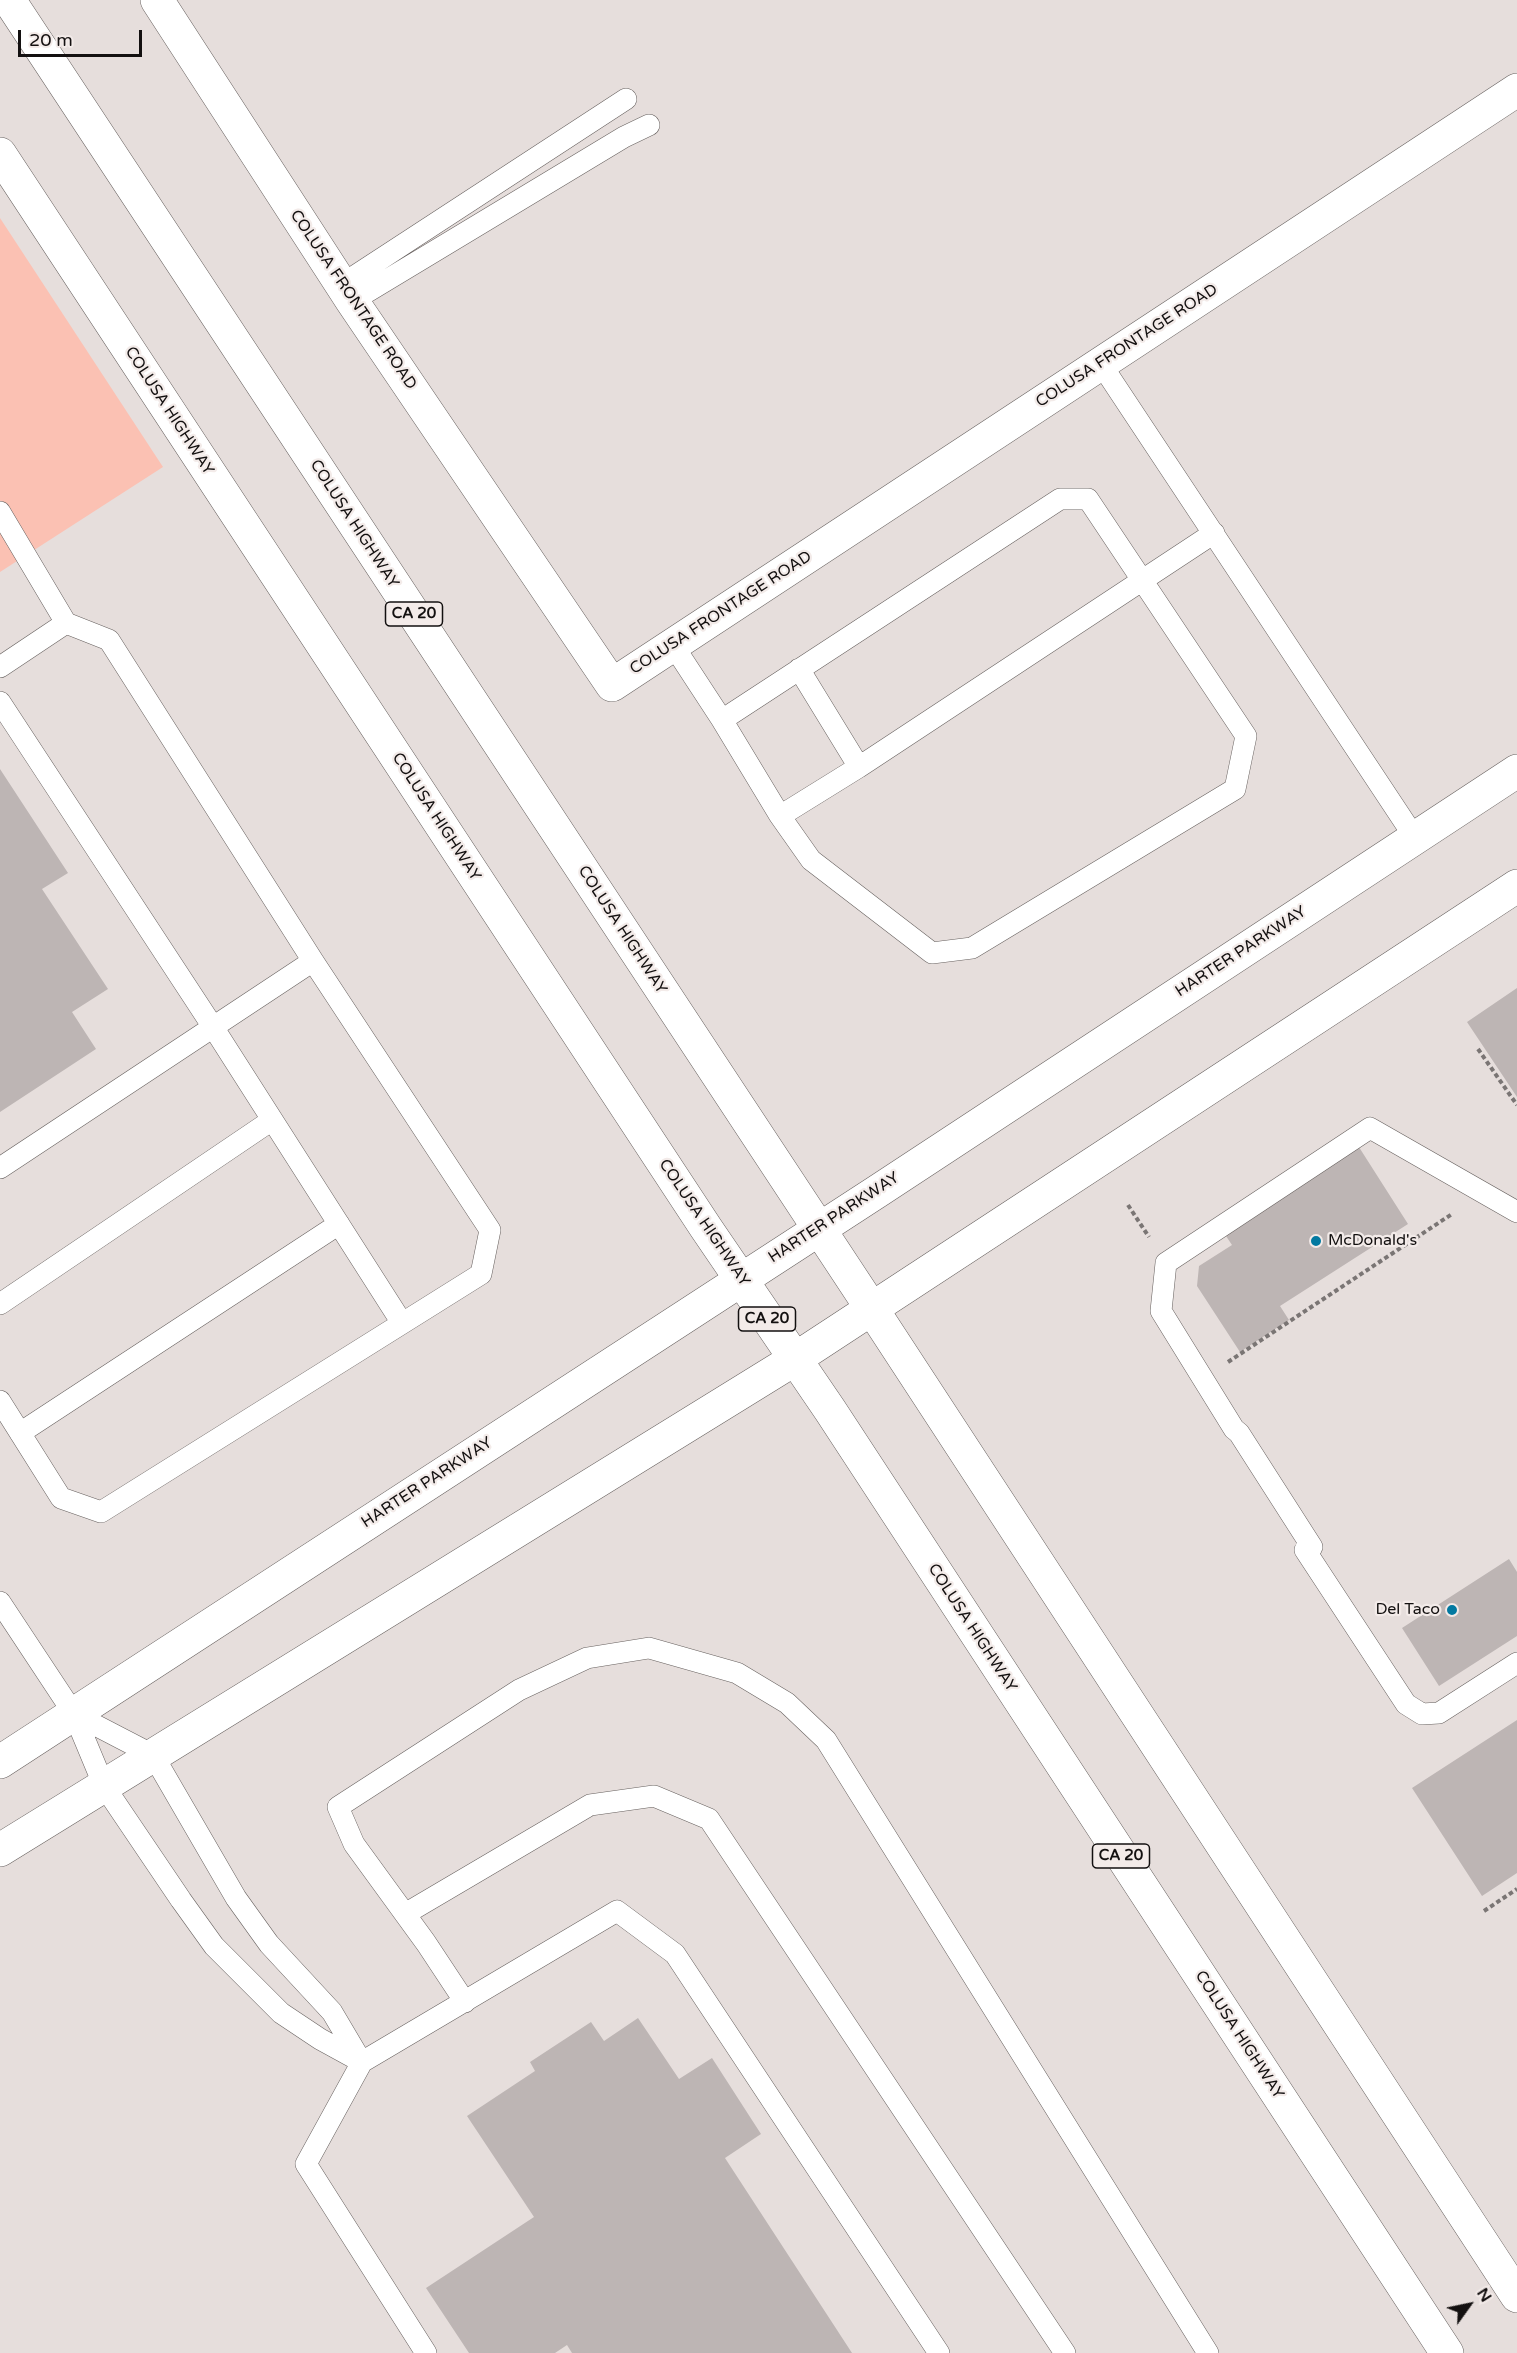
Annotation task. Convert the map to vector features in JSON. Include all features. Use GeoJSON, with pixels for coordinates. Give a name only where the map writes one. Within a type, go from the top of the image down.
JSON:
{"type":"FeatureCollection","features":[{"type":"Feature","properties":{"kind":"main road","name":"COLUSA HIGHWAY"},"geometry":{"type":"LineString","coordinates":[[9,0],[818,1229]]}},
{"type":"Feature","properties":{"kind":"main road","name":"COLUSA FRONTAGE ROAD"},"geometry":{"type":"LineString","coordinates":[[157,0],[347,293],[612,685],[1101,364],[1513,101]]}},
{"type":"Feature","properties":{"kind":"main road","name":"COLUSA HIGHWAY"},"geometry":{"type":"LineString","coordinates":[[0,154],[1447,2353]]}},
{"type":"Feature","properties":{"kind":"main road","name":"HARTER PARKWAY"},"geometry":{"type":"LineString","coordinates":[[0,1762],[1517,771]]}},
{"type":"Feature","properties":{"kind":"main road"},"geometry":{"type":"LineString","coordinates":[[0,1850],[795,1359],[1517,886]]}},
{"type":"Feature","properties":{"kind":"main road","name":"CA 20"},"geometry":{"type":"LineString","coordinates":[[818,1229],[1517,2296]]}},
{"type":"Feature","properties":{"kind":"lane"},"geometry":{"type":"LineString","coordinates":[[347,293],[626,99]]}},
{"type":"Feature","properties":{"kind":"lane"},"geometry":{"type":"LineString","coordinates":[[347,293],[649,125]]}},
{"type":"Feature","properties":{"kind":"lane"},"geometry":{"type":"LineString","coordinates":[[1101,364],[1415,838]]}},
{"type":"Feature","properties":{"kind":"lane"},"geometry":{"type":"LineString","coordinates":[[673,645],[780,816],[811,860],[932,953],[972,948],[1235,789],[1246,736],[1088,499],[1060,499],[722,720]]}},
{"type":"Feature","properties":{"kind":"lane"},"geometry":{"type":"LineString","coordinates":[[0,512],[66,623],[109,640],[313,961],[490,1230],[481,1274],[100,1512],[61,1498],[0,1401]]}},
{"type":"Feature","properties":{"kind":"lane"},"geometry":{"type":"LineString","coordinates":[[780,816],[1214,533]]}},
{"type":"Feature","properties":{"kind":"lane"},"geometry":{"type":"LineString","coordinates":[[0,667],[66,623]]}},
{"type":"Feature","properties":{"kind":"lane"},"geometry":{"type":"LineString","coordinates":[[799,669],[859,766]]}},
{"type":"Feature","properties":{"kind":"lane"},"geometry":{"type":"LineString","coordinates":[[0,702],[213,1027],[402,1323]]}},
{"type":"Feature","properties":{"kind":"lane"},"geometry":{"type":"LineString","coordinates":[[0,1168],[313,961]]}},
{"type":"Feature","properties":{"kind":"lane"},"geometry":{"type":"LineString","coordinates":[[0,1304],[272,1120]]}},
{"type":"Feature","properties":{"kind":"lane"},"geometry":{"type":"LineString","coordinates":[[1517,1212],[1370,1128],[1166,1263],[1161,1311],[1234,1429],[1239,1433],[1312,1547],[1305,1550],[1406,1704],[1422,1714],[1439,1713],[1517,1663]]}},
{"type":"Feature","properties":{"kind":"lane"},"geometry":{"type":"LineString","coordinates":[[20,1433],[339,1224]]}},
{"type":"Feature","properties":{"kind":"lane"},"geometry":{"type":"LineString","coordinates":[[0,1602],[74,1714],[104,1786],[180,1900],[214,1946],[281,2013],[320,2039],[362,2062]]}},
{"type":"Feature","properties":{"kind":"lane"},"geometry":{"type":"LineString","coordinates":[[465,2002],[354,1844],[338,1808],[519,1690],[587,1658],[649,1648],[737,1673],[787,1703],[826,1740],[1208,2353]]}},
{"type":"Feature","properties":{"kind":"lane"},"geometry":{"type":"LineString","coordinates":[[74,1714],[153,1755],[236,1898],[269,1944],[332,2012],[362,2062]]}},
{"type":"Feature","properties":{"kind":"lane"},"geometry":{"type":"LineString","coordinates":[[405,1914],[590,1805],[654,1796],[710,1819],[1065,2353]]}},
{"type":"Feature","properties":{"kind":"lane"},"geometry":{"type":"LineString","coordinates":[[426,2353],[306,2164],[362,2062],[617,1911],[675,1954],[939,2353]]}},
{"type":"Feature","properties":{"kind":"path"},"geometry":{"type":"LineString","coordinates":[[1478,1049],[1517,1106]]}},
{"type":"Feature","properties":{"kind":"path"},"geometry":{"type":"LineString","coordinates":[[1128,1205],[1159,1251],[1171,1260]]}},
{"type":"Feature","properties":{"kind":"path"},"geometry":{"type":"LineString","coordinates":[[1227,1363],[1458,1210]]}},
{"type":"Feature","properties":{"kind":"path"},"geometry":{"type":"LineString","coordinates":[[1484,1911],[1517,1889]]}},
{"type":"Feature","properties":{"kind":"shaded area"},"geometry":{"type":"Polygon","coordinates":[[[0,218],[163,467],[0,572],[0,218]]]}},
{"type":"Feature","properties":{"kind":"building"},"geometry":{"type":"Polygon","coordinates":[[[0,769],[68,873],[42,889],[108,989],[72,1012],[96,1049],[0,1112],[0,769]]]}},
{"type":"Feature","properties":{"kind":"building"},"geometry":{"type":"Polygon","coordinates":[[[1517,988],[1517,1097],[1467,1022],[1517,988]]]}},
{"type":"Feature","properties":{"kind":"building"},"geometry":{"type":"Polygon","coordinates":[[[1357,1144],[1408,1224],[1280,1306],[1289,1320],[1240,1352],[1197,1286],[1199,1266],[1232,1245],[1222,1230],[1357,1144]]]}},
{"type":"Feature","properties":{"kind":"building"},"geometry":{"type":"Polygon","coordinates":[[[1509,1559],[1517,1572],[1517,1636],[1439,1686],[1402,1628],[1509,1559]]]}},
{"type":"Feature","properties":{"kind":"building"},"geometry":{"type":"Polygon","coordinates":[[[1517,1720],[1517,1873],[1482,1896],[1412,1788],[1517,1720]]]}},
{"type":"Feature","properties":{"kind":"building"},"geometry":{"type":"Polygon","coordinates":[[[638,2018],[679,2079],[712,2058],[761,2134],[725,2158],[852,2353],[572,2353],[567,2345],[555,2353],[469,2353],[426,2288],[534,2217],[467,2116],[535,2071],[530,2062],[591,2022],[604,2041],[638,2018]]]}},
{"type":"Feature","properties":{"kind":"place","name":"McDonald's"},"geometry":{"type":"Point","coordinates":[1316,1241]}},
{"type":"Feature","properties":{"kind":"place","name":"Del Taco"},"geometry":{"type":"Point","coordinates":[1452,1610]}}]}
